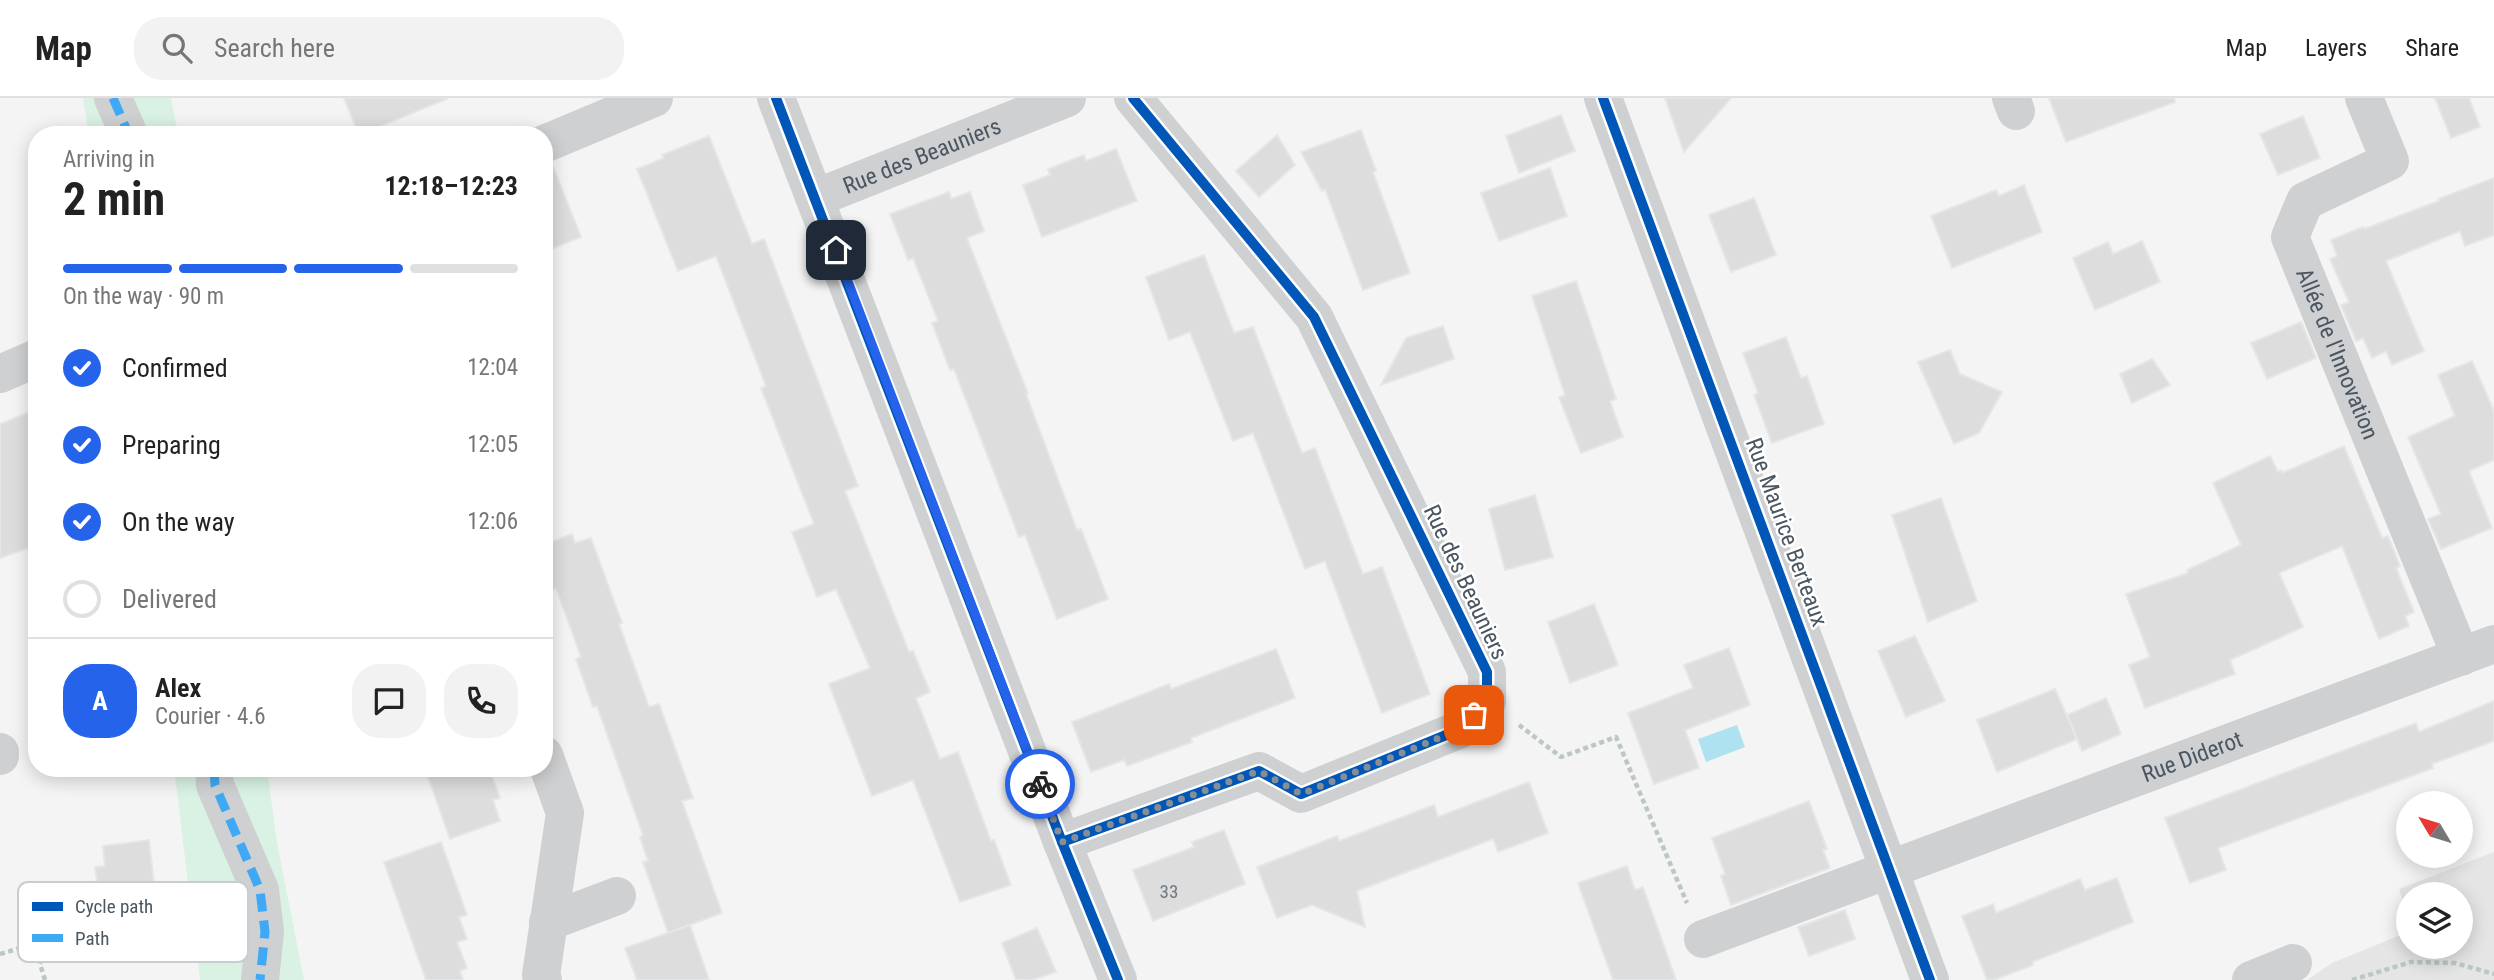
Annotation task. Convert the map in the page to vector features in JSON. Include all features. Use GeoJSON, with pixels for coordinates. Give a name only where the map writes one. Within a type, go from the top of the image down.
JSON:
{"type":"FeatureCollection","features":[{"type":"Feature","properties":{"kind":"street"},"geometry":{"type":"LineString","coordinates":[[113,98],[126,126]]}},
{"type":"Feature","properties":{"kind":"street"},"geometry":{"type":"LineString","coordinates":[[553,140],[654,98]]}},
{"type":"Feature","properties":{"kind":"street"},"geometry":{"type":"LineString","coordinates":[[776,98],[1062,842],[1118,980]]}},
{"type":"Feature","properties":{"kind":"street","name":"Rue des Beauniers"},"geometry":{"type":"LineString","coordinates":[[816,198],[1067,98]]}},
{"type":"Feature","properties":{"kind":"street","name":"Rue des Beauniers"},"geometry":{"type":"LineString","coordinates":[[1133,98],[1314,317],[1487,672],[1488,701]]}},
{"type":"Feature","properties":{"kind":"street","name":"Rue Maurice Berteaux"},"geometry":{"type":"LineString","coordinates":[[1603,98],[1930,980]]}},
{"type":"Feature","properties":{"kind":"street","name":"Allée de l'Innovation"},"geometry":{"type":"LineString","coordinates":[[2364,98],[2390,161],[2305,201],[2290,237],[2478,650]]}},
{"type":"Feature","properties":{"kind":"street"},"geometry":{"type":"LineString","coordinates":[[0,373],[28,362]]}},
{"type":"Feature","properties":{"kind":"street","name":"Rue Diderot"},"geometry":{"type":"LineString","coordinates":[[1703,939],[2478,650]]}},
{"type":"Feature","properties":{"kind":"street"},"geometry":{"type":"LineString","coordinates":[[1062,842],[1259,771],[1301,794],[1461,729],[1488,701]]}},
{"type":"Feature","properties":{"kind":"street"},"geometry":{"type":"LineString","coordinates":[[215,777],[215,785],[260,890],[265,932],[260,980]]}},
{"type":"Feature","properties":{"kind":"street"},"geometry":{"type":"LineString","coordinates":[[543,980],[541,975],[565,813],[552,777]]}},
{"type":"Feature","properties":{"kind":"street"},"geometry":{"type":"LineString","coordinates":[[548,922],[617,896]]}},
{"type":"Feature","properties":{"kind":"street"},"geometry":{"type":"LineString","coordinates":[[2251,980],[2293,963]]}},
{"type":"Feature","properties":{"kind":"path"},"geometry":{"type":"LineString","coordinates":[[1488,701],[1560,757],[1616,737],[1703,939]]}},
{"type":"Feature","properties":{"kind":"path"},"geometry":{"type":"LineString","coordinates":[[0,954],[18,949]]}},
{"type":"Feature","properties":{"kind":"path"},"geometry":{"type":"LineString","coordinates":[[2352,980],[2411,961],[2455,963],[2494,974]]}},
{"type":"Feature","properties":{"kind":"path"},"geometry":{"type":"LineString","coordinates":[[40,964],[45,980]]}},
{"type":"Feature","properties":{"kind":"shaded area"},"geometry":{"type":"Polygon","coordinates":[[[2494,852],[2494,980],[2307,980],[2332,963],[2396,937],[2396,959],[2473,959],[2473,882],[2417,882],[2453,868],[2473,868],[2473,860],[2494,852]]]}},
{"type":"Feature","properties":{"kind":"green space"},"geometry":{"type":"Polygon","coordinates":[[[83,98],[171,98],[176,126],[88,126],[83,98]]]}},
{"type":"Feature","properties":{"kind":"green space"},"geometry":{"type":"Polygon","coordinates":[[[175,777],[268,777],[277,843],[304,980],[200,980],[198,962],[248,962],[248,882],[188,882],[175,777]]]}},
{"type":"Feature","properties":{"kind":"water"},"geometry":{"type":"Polygon","coordinates":[[[1737,725],[1745,747],[1706,762],[1698,739],[1737,725]]]}},
{"type":"Feature","properties":{"kind":"building"},"geometry":{"type":"Polygon","coordinates":[[[344,98],[447,99],[381,126],[355,126],[344,98]]]}},
{"type":"Feature","properties":{"kind":"building"},"geometry":{"type":"Polygon","coordinates":[[[1665,98],[1731,98],[1684,152],[1665,98]]]}},
{"type":"Feature","properties":{"kind":"building"},"geometry":{"type":"Polygon","coordinates":[[[2049,98],[2174,98],[2175,102],[2066,142],[2049,98]]]}},
{"type":"Feature","properties":{"kind":"building"},"geometry":{"type":"Polygon","coordinates":[[[2435,98],[2469,98],[2480,127],[2451,138],[2435,98]]]}},
{"type":"Feature","properties":{"kind":"building"},"geometry":{"type":"Polygon","coordinates":[[[1561,115],[1575,151],[1519,173],[1506,136],[1561,115]]]}},
{"type":"Feature","properties":{"kind":"building"},"geometry":{"type":"Polygon","coordinates":[[[2303,116],[2320,158],[2278,175],[2260,134],[2303,116]]]}},
{"type":"Feature","properties":{"kind":"building"},"geometry":{"type":"Polygon","coordinates":[[[1361,130],[1376,171],[1373,172],[1410,273],[1363,290],[1325,189],[1322,191],[1301,152],[1361,130]]]}},
{"type":"Feature","properties":{"kind":"building"},"geometry":{"type":"Polygon","coordinates":[[[1277,135],[1295,165],[1259,197],[1236,171],[1277,135]]]}},
{"type":"Feature","properties":{"kind":"building"},"geometry":{"type":"Polygon","coordinates":[[[709,136],[752,244],[764,239],[858,486],[845,491],[909,652],[913,651],[930,692],[916,698],[940,759],[958,752],[991,841],[994,840],[1011,885],[960,902],[913,780],[872,796],[829,684],[870,668],[836,589],[817,597],[792,532],[814,524],[761,388],[766,386],[716,256],[678,271],[637,169],[664,158],[662,155],[709,136]]]}},
{"type":"Feature","properties":{"kind":"building"},"geometry":{"type":"Polygon","coordinates":[[[1116,149],[1137,201],[1042,237],[1023,185],[1050,175],[1048,169],[1084,155],[1086,161],[1116,149]]]}},
{"type":"Feature","properties":{"kind":"building"},"geometry":{"type":"Polygon","coordinates":[[[553,167],[581,237],[553,248],[553,167]]]}},
{"type":"Feature","properties":{"kind":"building"},"geometry":{"type":"Polygon","coordinates":[[[1550,168],[1567,216],[1499,241],[1481,193],[1550,168]]]}},
{"type":"Feature","properties":{"kind":"building"},"geometry":{"type":"Polygon","coordinates":[[[2494,178],[2494,235],[2465,246],[2460,231],[2386,261],[2424,351],[2392,365],[2386,351],[2372,358],[2363,338],[2356,341],[2341,305],[2349,302],[2330,259],[2337,256],[2331,240],[2494,178]]]}},
{"type":"Feature","properties":{"kind":"building"},"geometry":{"type":"Polygon","coordinates":[[[2024,185],[2042,232],[1952,268],[1931,216],[1996,190],[1999,196],[2024,185]]]}},
{"type":"Feature","properties":{"kind":"building"},"geometry":{"type":"Polygon","coordinates":[[[949,192],[951,199],[970,192],[984,231],[967,238],[1077,530],[1081,529],[1108,599],[1057,619],[1025,535],[1019,537],[954,369],[950,370],[932,323],[938,321],[913,258],[908,260],[890,214],[949,192]]]}},
{"type":"Feature","properties":{"kind":"building"},"geometry":{"type":"Polygon","coordinates":[[[1754,198],[1776,255],[1731,272],[1709,215],[1754,198]]]}},
{"type":"Feature","properties":{"kind":"building"},"geometry":{"type":"Polygon","coordinates":[[[2142,241],[2160,282],[2095,310],[2073,258],[2108,242],[2113,254],[2142,241]]]}},
{"type":"Feature","properties":{"kind":"building"},"geometry":{"type":"Polygon","coordinates":[[[1204,255],[1234,333],[1253,327],[1302,453],[1315,448],[1363,574],[1382,567],[1430,694],[1382,713],[1325,561],[1305,569],[1253,433],[1233,441],[1190,332],[1169,340],[1146,277],[1204,255]]]}},
{"type":"Feature","properties":{"kind":"building"},"geometry":{"type":"Polygon","coordinates":[[[1576,281],[1616,399],[1610,401],[1623,437],[1581,453],[1559,397],[1565,395],[1532,296],[1576,281]]]}},
{"type":"Feature","properties":{"kind":"building"},"geometry":{"type":"Polygon","coordinates":[[[2301,322],[2316,358],[2267,379],[2251,343],[2301,322]]]}},
{"type":"Feature","properties":{"kind":"building"},"geometry":{"type":"Polygon","coordinates":[[[1443,326],[1454,359],[1381,385],[1406,338],[1443,326]]]}},
{"type":"Feature","properties":{"kind":"building"},"geometry":{"type":"Polygon","coordinates":[[[1786,337],[1801,378],[1807,376],[1824,424],[1772,443],[1754,395],[1758,393],[1743,353],[1786,337]]]}},
{"type":"Feature","properties":{"kind":"building"},"geometry":{"type":"Polygon","coordinates":[[[1950,350],[1960,374],[2002,392],[1979,433],[1954,444],[1918,362],[1950,350]]]}},
{"type":"Feature","properties":{"kind":"building"},"geometry":{"type":"Polygon","coordinates":[[[2152,359],[2170,385],[2132,403],[2120,374],[2152,359]]]}},
{"type":"Feature","properties":{"kind":"building"},"geometry":{"type":"Polygon","coordinates":[[[2472,361],[2494,411],[2494,460],[2469,471],[2492,528],[2441,549],[2428,519],[2441,514],[2408,437],[2455,416],[2438,375],[2472,361]]]}},
{"type":"Feature","properties":{"kind":"building"},"geometry":{"type":"Polygon","coordinates":[[[28,413],[28,548],[0,558],[0,424],[28,413]]]}},
{"type":"Feature","properties":{"kind":"building"},"geometry":{"type":"Polygon","coordinates":[[[2344,446],[2382,538],[2388,536],[2400,566],[2396,568],[2414,612],[2405,616],[2409,626],[2379,639],[2342,546],[2279,573],[2303,627],[2230,660],[2235,674],[2145,708],[2129,665],[2150,657],[2126,594],[2188,573],[2187,570],[2241,545],[2213,483],[2270,456],[2278,472],[2281,470],[2282,473],[2344,446]]]}},
{"type":"Feature","properties":{"kind":"building"},"geometry":{"type":"Polygon","coordinates":[[[1535,495],[1553,557],[1505,570],[1489,509],[1535,495]]]}},
{"type":"Feature","properties":{"kind":"building"},"geometry":{"type":"Polygon","coordinates":[[[1941,498],[1977,601],[1928,622],[1892,515],[1941,498]]]}},
{"type":"Feature","properties":{"kind":"building"},"geometry":{"type":"Polygon","coordinates":[[[572,534],[575,543],[591,538],[649,707],[659,704],[693,798],[682,801],[722,913],[668,933],[643,862],[648,861],[640,837],[643,835],[597,706],[593,707],[576,659],[581,657],[556,588],[553,589],[553,541],[572,534]]]}},
{"type":"Feature","properties":{"kind":"building"},"geometry":{"type":"Polygon","coordinates":[[[1594,604],[1618,665],[1570,683],[1548,622],[1594,604]]]}},
{"type":"Feature","properties":{"kind":"building"},"geometry":{"type":"Polygon","coordinates":[[[1915,636],[1945,701],[1906,717],[1878,651],[1915,636]]]}},
{"type":"Feature","properties":{"kind":"building"},"geometry":{"type":"Polygon","coordinates":[[[1729,648],[1750,705],[1685,730],[1699,768],[1654,784],[1628,713],[1693,688],[1684,665],[1729,648]]]}},
{"type":"Feature","properties":{"kind":"building"},"geometry":{"type":"Polygon","coordinates":[[[1276,649],[1295,698],[1191,738],[1192,742],[1127,766],[1124,760],[1091,772],[1072,722],[1169,684],[1171,689],[1276,649]]]}},
{"type":"Feature","properties":{"kind":"building"},"geometry":{"type":"Polygon","coordinates":[[[2055,689],[2077,739],[1997,772],[1977,720],[2055,689]]]}},
{"type":"Feature","properties":{"kind":"building"},"geometry":{"type":"Polygon","coordinates":[[[2106,698],[2121,734],[2082,751],[2067,715],[2106,698]]]}},
{"type":"Feature","properties":{"kind":"building"},"geometry":{"type":"Polygon","coordinates":[[[2494,701],[2494,741],[2432,764],[2433,768],[2218,848],[2226,870],[2190,883],[2165,818],[2416,723],[2419,732],[2494,701]]]}},
{"type":"Feature","properties":{"kind":"building"},"geometry":{"type":"Polygon","coordinates":[[[428,777],[492,777],[500,798],[493,800],[500,821],[450,839],[428,777]]]}},
{"type":"Feature","properties":{"kind":"building"},"geometry":{"type":"Polygon","coordinates":[[[1529,782],[1548,833],[1498,852],[1493,839],[1357,891],[1365,927],[1312,905],[1277,918],[1257,867],[1337,836],[1339,841],[1434,805],[1438,817],[1529,782]]]}},
{"type":"Feature","properties":{"kind":"building"},"geometry":{"type":"Polygon","coordinates":[[[1809,801],[1827,849],[1823,850],[1830,868],[1731,905],[1721,876],[1725,874],[1712,838],[1809,801]]]}},
{"type":"Feature","properties":{"kind":"building"},"geometry":{"type":"Polygon","coordinates":[[[1224,830],[1245,884],[1153,921],[1133,870],[1194,847],[1192,842],[1224,830]]]}},
{"type":"Feature","properties":{"kind":"building"},"geometry":{"type":"Polygon","coordinates":[[[149,840],[154,882],[97,882],[95,867],[105,866],[103,846],[149,840]]]}},
{"type":"Feature","properties":{"kind":"building"},"geometry":{"type":"Polygon","coordinates":[[[441,842],[467,915],[459,917],[467,939],[457,942],[467,968],[460,971],[463,980],[426,980],[384,862],[441,842]]]}},
{"type":"Feature","properties":{"kind":"building"},"geometry":{"type":"Polygon","coordinates":[[[1627,866],[1635,890],[1643,887],[1676,980],[1613,980],[1578,883],[1627,866]]]}},
{"type":"Feature","properties":{"kind":"building"},"geometry":{"type":"Polygon","coordinates":[[[2117,878],[2133,922],[2032,962],[2033,965],[1994,980],[1987,980],[1962,916],[1993,904],[1996,913],[2080,879],[2085,890],[2117,878]]]}},
{"type":"Feature","properties":{"kind":"building"},"geometry":{"type":"Polygon","coordinates":[[[1845,910],[1855,939],[1809,956],[1798,927],[1845,910]]]}},
{"type":"Feature","properties":{"kind":"building"},"geometry":{"type":"Polygon","coordinates":[[[690,925],[709,980],[637,980],[625,948],[690,925]]]}},
{"type":"Feature","properties":{"kind":"building"},"geometry":{"type":"Polygon","coordinates":[[[1037,928],[1056,972],[1032,980],[1016,980],[1002,943],[1037,928]]]}},
{"type":"Feature","properties":{"kind":"marked path"},"geometry":{"type":"LineString","coordinates":[[113,98],[125,126]]}},
{"type":"Feature","properties":{"kind":"marked path"},"geometry":{"type":"LineString","coordinates":[[215,777],[215,785],[260,890],[265,932],[260,980]]}},
{"type":"Feature","properties":{"kind":"cycle path"},"geometry":{"type":"LineString","coordinates":[[776,98],[1062,842],[1118,980]]}},
{"type":"Feature","properties":{"kind":"cycle path"},"geometry":{"type":"LineString","coordinates":[[1062,842],[1259,771],[1301,794],[1461,729],[1487,701],[1487,672],[1314,317],[1133,98]]}},
{"type":"Feature","properties":{"kind":"cycle path"},"geometry":{"type":"LineString","coordinates":[[1603,98],[1930,980]]}},
{"type":"Feature","properties":{"kind":"way so far"},"geometry":{"type":"LineString","coordinates":[[1040,784],[1062,842],[1259,771],[1301,794],[1461,729],[1474,715]]}},
{"type":"Feature","properties":{"kind":"route"},"geometry":{"type":"LineString","coordinates":[[836,250],[1040,784]]}}]}
